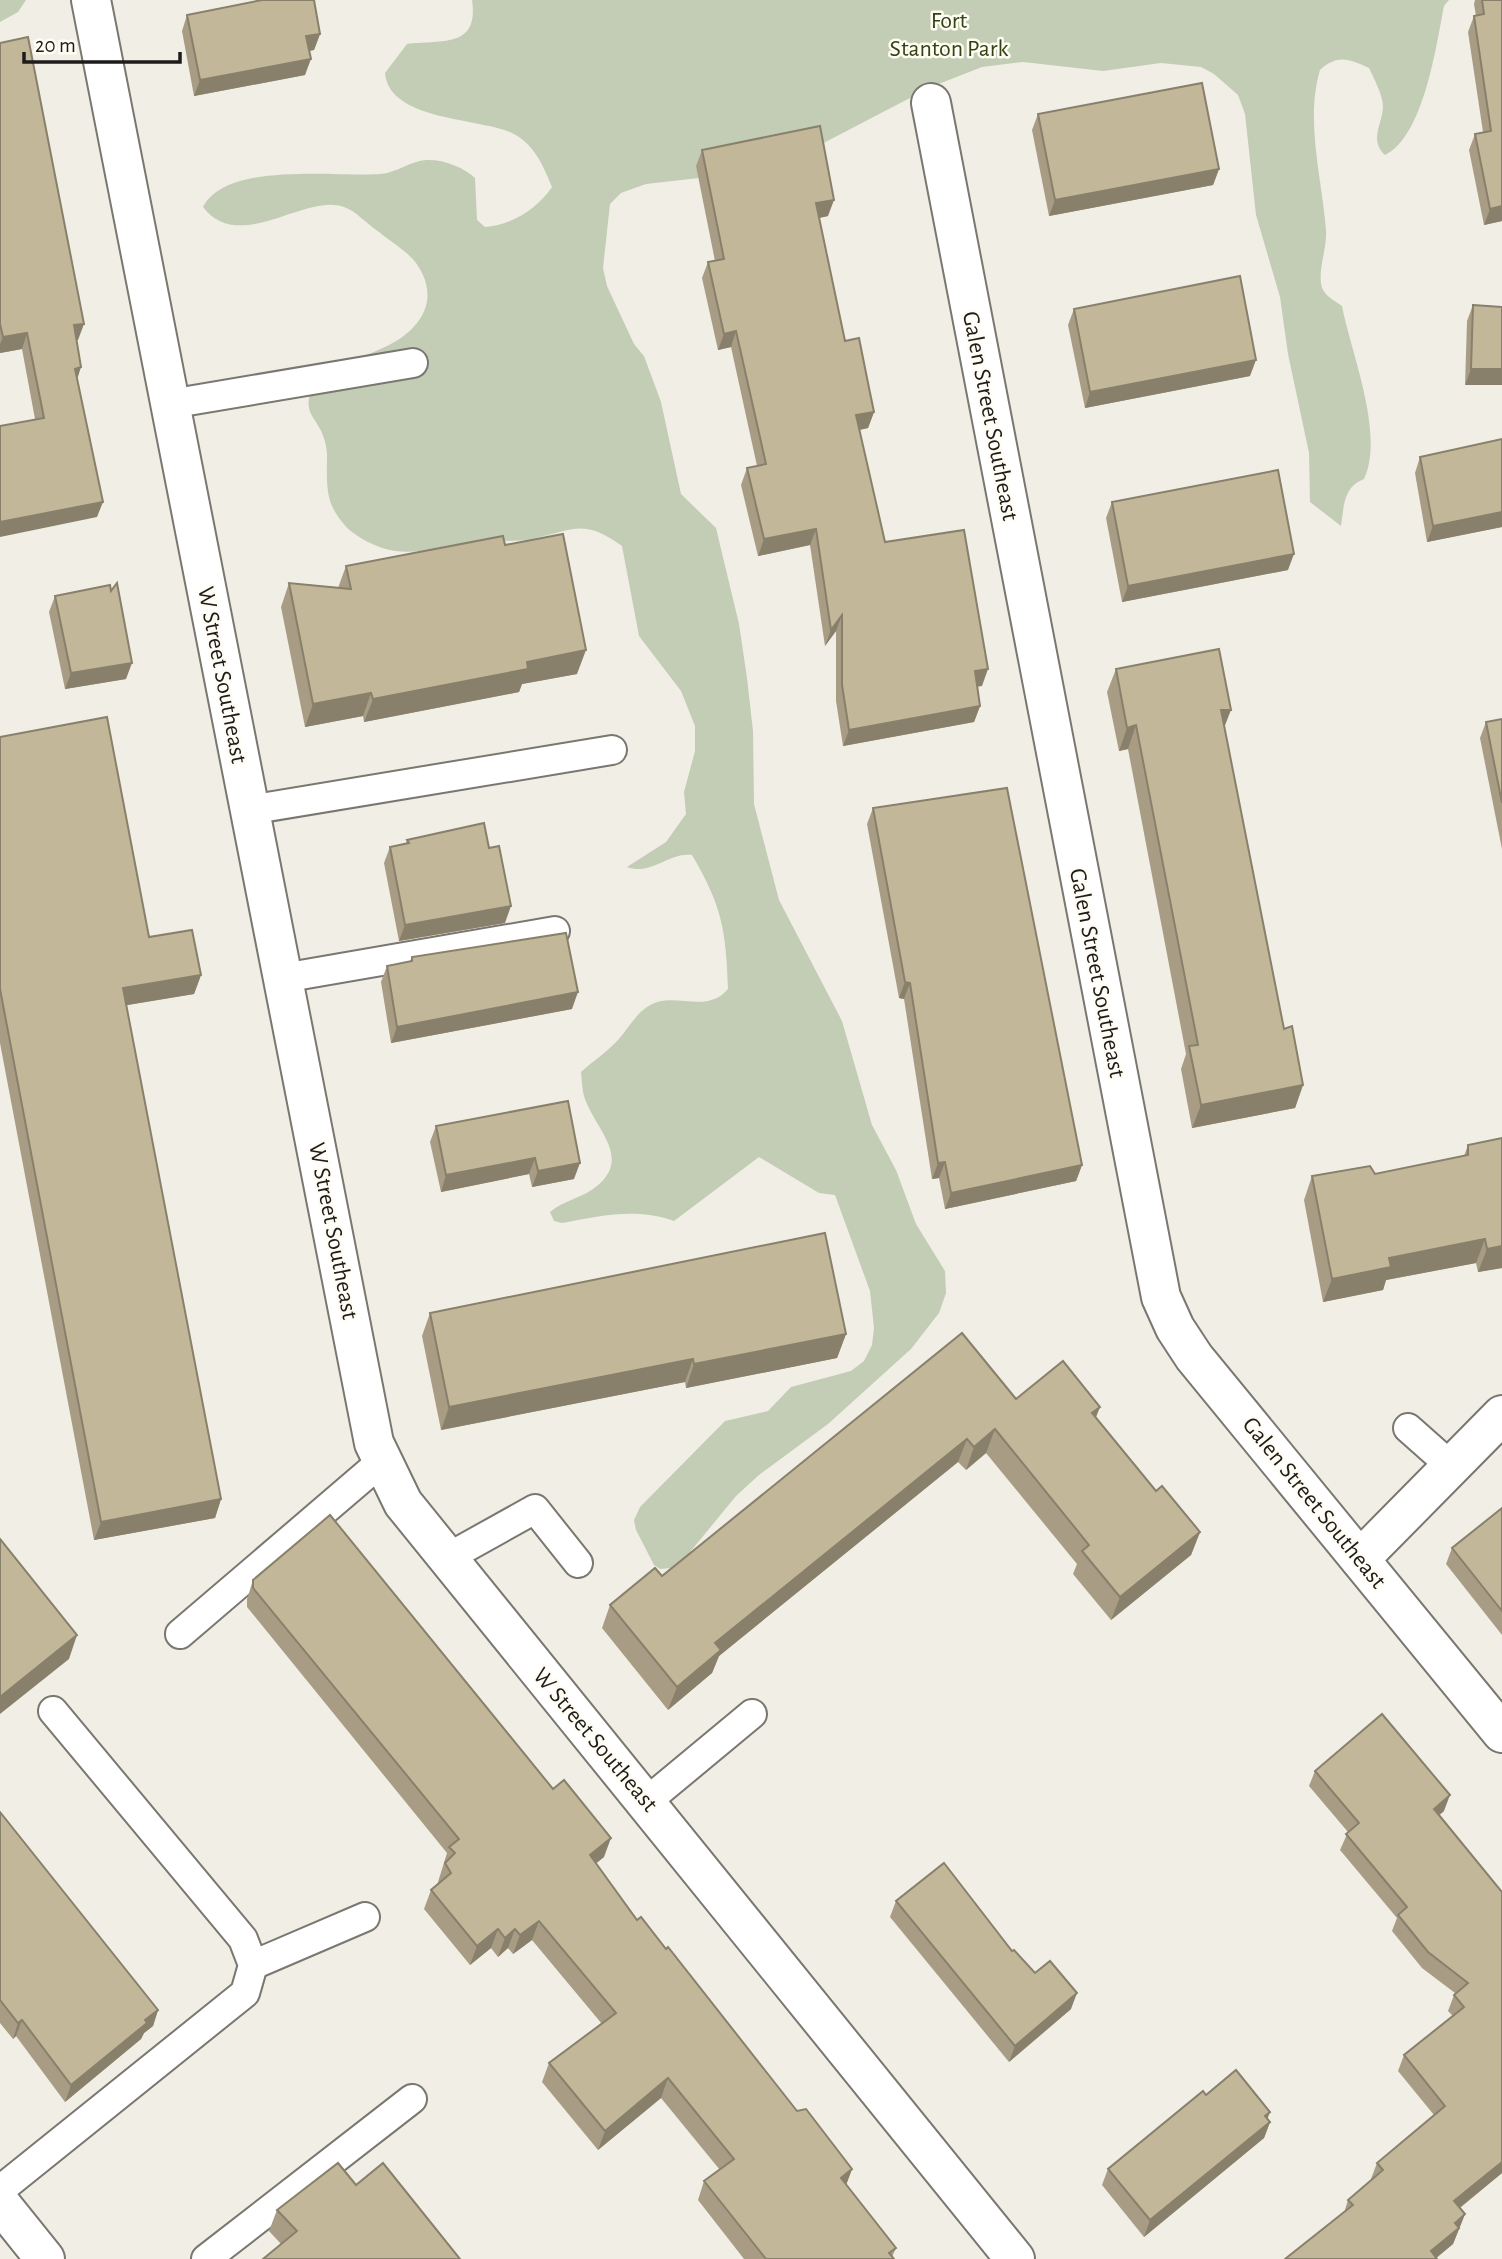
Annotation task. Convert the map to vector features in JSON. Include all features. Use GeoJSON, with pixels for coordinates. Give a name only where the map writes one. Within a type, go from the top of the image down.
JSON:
{"type":"FeatureCollection","features":[{"type":"Feature","properties":{"kind":"street","name":"W Street Southeast"},"geometry":{"type":"LineString","coordinates":[[91,0],[374,1443],[381,1462],[403,1503],[1014,2259]]}},
{"type":"Feature","properties":{"kind":"street","name":"Galen Street Southeast"},"geometry":{"type":"LineString","coordinates":[[931,103],[1161,1297],[1175,1328],[1194,1357],[1502,1733]]}},
{"type":"Feature","properties":{"kind":"street"},"geometry":{"type":"LineString","coordinates":[[1360,1559],[1502,1415]]}},
{"type":"Feature","properties":{"kind":"street"},"geometry":{"type":"LineString","coordinates":[[0,2203],[45,2259]]}},
{"type":"Feature","properties":{"kind":"lane"},"geometry":{"type":"LineString","coordinates":[[170,404],[413,363]]}},
{"type":"Feature","properties":{"kind":"lane"},"geometry":{"type":"LineString","coordinates":[[249,810],[612,750]]}},
{"type":"Feature","properties":{"kind":"lane"},"geometry":{"type":"LineString","coordinates":[[283,978],[555,931]]}},
{"type":"Feature","properties":{"kind":"lane"},"geometry":{"type":"LineString","coordinates":[[1408,1429],[1452,1466]]}},
{"type":"Feature","properties":{"kind":"lane"},"geometry":{"type":"LineString","coordinates":[[180,1634],[381,1462]]}},
{"type":"Feature","properties":{"kind":"lane"},"geometry":{"type":"LineString","coordinates":[[447,1558],[535,1509],[578,1563]]}},
{"type":"Feature","properties":{"kind":"lane"},"geometry":{"type":"LineString","coordinates":[[0,2190],[245,1993],[253,1965],[243,1939],[53,1712]]}},
{"type":"Feature","properties":{"kind":"lane"},"geometry":{"type":"LineString","coordinates":[[646,1802],[752,1714]]}},
{"type":"Feature","properties":{"kind":"lane"},"geometry":{"type":"LineString","coordinates":[[253,1965],[365,1917]]}},
{"type":"Feature","properties":{"kind":"lane"},"geometry":{"type":"LineString","coordinates":[[206,2259],[412,2099]]}},
{"type":"Feature","properties":{"kind":"green space"},"geometry":{"type":"Polygon","coordinates":[[[0,0],[26,0],[18,12],[0,22],[0,0]]]}},
{"type":"Feature","properties":{"kind":"green space","name":"Fort Stanton Park"},"geometry":{"type":"Polygon","coordinates":[[[472,0],[1449,0],[1444,6],[1432,66],[1419,110],[1398,145],[1385,155],[1377,138],[1383,102],[1369,68],[1349,60],[1332,62],[1320,70],[1316,89],[1314,129],[1326,230],[1321,283],[1326,294],[1342,306],[1364,393],[1371,440],[1364,479],[1348,492],[1341,526],[1310,502],[1309,453],[1288,354],[1280,297],[1256,215],[1245,114],[1238,95],[1214,74],[1201,67],[1161,63],[1103,71],[1023,62],[982,67],[931,87],[814,148],[697,167],[699,178],[646,184],[621,193],[610,204],[603,268],[607,286],[634,344],[644,356],[661,402],[681,494],[716,528],[739,624],[747,678],[753,731],[754,804],[779,900],[842,1021],[872,1125],[896,1170],[916,1224],[945,1271],[946,1293],[939,1313],[911,1349],[828,1424],[759,1475],[736,1496],[686,1557],[671,1568],[660,1569],[654,1565],[636,1530],[634,1520],[640,1507],[725,1421],[768,1411],[791,1387],[851,1371],[864,1361],[872,1345],[874,1328],[870,1291],[835,1195],[819,1193],[759,1157],[674,1221],[647,1214],[632,1214],[562,1223],[554,1221],[550,1212],[597,1186],[607,1175],[611,1165],[608,1143],[585,1099],[581,1072],[614,1044],[647,1007],[667,1000],[709,1001],[728,989],[724,934],[716,904],[692,855],[676,857],[644,868],[627,867],[666,842],[686,814],[684,792],[695,751],[695,726],[681,691],[639,636],[622,546],[609,537],[587,529],[578,529],[525,540],[481,541],[411,552],[397,551],[368,542],[352,532],[335,512],[328,492],[325,440],[311,414],[309,397],[324,367],[381,349],[401,338],[419,321],[427,300],[427,288],[416,263],[404,251],[344,207],[311,207],[253,224],[235,225],[218,220],[203,207],[215,192],[234,183],[258,177],[284,174],[380,174],[426,160],[452,164],[475,178],[477,220],[485,227],[505,223],[531,209],[552,187],[541,163],[525,142],[510,132],[495,127],[417,109],[401,100],[390,88],[385,73],[407,44],[445,41],[464,34],[470,27],[473,16],[472,0]]]}},
{"type":"Feature","properties":{"kind":"building"},"geometry":{"type":"Polygon","coordinates":[[[262,0],[314,0],[320,34],[306,36],[311,59],[200,80],[187,15],[262,0]]]}},
{"type":"Feature","properties":{"kind":"building"},"geometry":{"type":"Polygon","coordinates":[[[1482,0],[1502,0],[1502,206],[1490,209],[1475,134],[1491,131],[1474,16],[1484,14],[1482,0]]]}},
{"type":"Feature","properties":{"kind":"building"},"geometry":{"type":"Polygon","coordinates":[[[28,37],[84,324],[74,325],[81,367],[75,369],[103,502],[0,522],[0,426],[44,418],[27,333],[3,337],[0,324],[0,43],[28,37]]]}},
{"type":"Feature","properties":{"kind":"building"},"geometry":{"type":"Polygon","coordinates":[[[1202,83],[1219,169],[1055,200],[1038,114],[1202,83]]]}},
{"type":"Feature","properties":{"kind":"building"},"geometry":{"type":"Polygon","coordinates":[[[820,126],[834,200],[816,203],[845,341],[859,338],[874,412],[856,415],[885,542],[964,530],[988,669],[975,671],[980,706],[849,730],[842,685],[842,615],[831,630],[816,529],[764,539],[747,468],[766,464],[736,331],[724,334],[708,262],[724,259],[702,150],[820,126]]]}},
{"type":"Feature","properties":{"kind":"building"},"geometry":{"type":"Polygon","coordinates":[[[1240,276],[1256,360],[1090,392],[1074,309],[1240,276]]]}},
{"type":"Feature","properties":{"kind":"building"},"geometry":{"type":"Polygon","coordinates":[[[1473,305],[1502,307],[1502,369],[1471,369],[1473,305]]]}},
{"type":"Feature","properties":{"kind":"building"},"geometry":{"type":"Polygon","coordinates":[[[1502,439],[1502,512],[1433,526],[1420,457],[1502,439]]]}},
{"type":"Feature","properties":{"kind":"building"},"geometry":{"type":"Polygon","coordinates":[[[1278,470],[1294,554],[1128,586],[1112,502],[1278,470]]]}},
{"type":"Feature","properties":{"kind":"building"},"geometry":{"type":"Polygon","coordinates":[[[563,534],[586,650],[527,662],[528,669],[373,699],[371,693],[313,704],[289,583],[351,589],[346,566],[503,536],[505,545],[563,534]]]}},
{"type":"Feature","properties":{"kind":"building"},"geometry":{"type":"Polygon","coordinates":[[[117,583],[132,663],[71,673],[55,596],[110,585],[111,591],[117,583]]]}},
{"type":"Feature","properties":{"kind":"building"},"geometry":{"type":"Polygon","coordinates":[[[1219,649],[1231,710],[1221,710],[1284,1029],[1292,1026],[1303,1085],[1201,1105],[1189,1046],[1198,1045],[1136,725],[1127,728],[1116,669],[1219,649]]]}},
{"type":"Feature","properties":{"kind":"building"},"geometry":{"type":"Polygon","coordinates":[[[107,717],[149,937],[192,930],[201,975],[123,988],[221,1499],[101,1522],[0,989],[0,737],[107,717]]]}},
{"type":"Feature","properties":{"kind":"building"},"geometry":{"type":"Polygon","coordinates":[[[1502,719],[1502,803],[1486,722],[1502,719]]]}},
{"type":"Feature","properties":{"kind":"building"},"geometry":{"type":"Polygon","coordinates":[[[1007,788],[1082,1165],[951,1193],[945,1162],[938,1163],[910,983],[905,982],[873,808],[1007,788]]]}},
{"type":"Feature","properties":{"kind":"building"},"geometry":{"type":"Polygon","coordinates":[[[484,823],[489,848],[499,846],[511,906],[405,925],[390,847],[409,843],[407,840],[484,823]]]}},
{"type":"Feature","properties":{"kind":"building"},"geometry":{"type":"Polygon","coordinates":[[[566,933],[578,992],[397,1027],[387,966],[412,961],[412,957],[566,933]]]}},
{"type":"Feature","properties":{"kind":"building"},"geometry":{"type":"Polygon","coordinates":[[[568,1101],[580,1163],[538,1171],[535,1158],[446,1175],[436,1126],[568,1101]]]}},
{"type":"Feature","properties":{"kind":"building"},"geometry":{"type":"Polygon","coordinates":[[[1502,1138],[1502,1246],[1487,1249],[1485,1239],[1389,1258],[1391,1267],[1332,1279],[1312,1176],[1370,1166],[1375,1174],[1468,1155],[1468,1145],[1502,1138]]]}},
{"type":"Feature","properties":{"kind":"building"},"geometry":{"type":"Polygon","coordinates":[[[825,1233],[846,1334],[694,1364],[693,1359],[449,1407],[430,1313],[825,1233]]]}},
{"type":"Feature","properties":{"kind":"building"},"geometry":{"type":"Polygon","coordinates":[[[962,1333],[1016,1399],[1063,1361],[1100,1407],[1092,1413],[1156,1491],[1162,1486],[1200,1532],[1120,1597],[1082,1551],[1089,1545],[995,1429],[974,1447],[967,1439],[715,1643],[721,1650],[677,1687],[610,1605],[655,1568],[662,1576],[962,1333]]]}},
{"type":"Feature","properties":{"kind":"building"},"geometry":{"type":"Polygon","coordinates":[[[1502,1508],[1502,1611],[1452,1548],[1502,1508]]]}},
{"type":"Feature","properties":{"kind":"building"},"geometry":{"type":"Polygon","coordinates":[[[330,1515],[553,1789],[564,1780],[611,1838],[590,1855],[637,1920],[641,1917],[666,1949],[668,1947],[797,2111],[806,2109],[852,2169],[841,2178],[896,2248],[889,2253],[894,2259],[766,2259],[704,2181],[734,2159],[668,2078],[605,2131],[549,2063],[616,2013],[539,1921],[520,1935],[515,1929],[505,1938],[498,1929],[477,1946],[431,1890],[451,1873],[445,1863],[455,1853],[449,1847],[459,1839],[253,1588],[253,1580],[330,1515]]]}},
{"type":"Feature","properties":{"kind":"building"},"geometry":{"type":"Polygon","coordinates":[[[0,1539],[77,1635],[0,1697],[0,1539]]]}},
{"type":"Feature","properties":{"kind":"building"},"geometry":{"type":"Polygon","coordinates":[[[1382,1714],[1450,1795],[1434,1809],[1502,1892],[1502,2162],[1454,2201],[1465,2214],[1455,2223],[1459,2228],[1431,2251],[1437,2259],[1285,2259],[1353,2205],[1348,2200],[1383,2170],[1377,2163],[1445,2106],[1404,2055],[1464,2007],[1454,1995],[1468,1983],[1428,1952],[1398,1915],[1407,1907],[1346,1834],[1359,1823],[1315,1771],[1382,1714]]]}},
{"type":"Feature","properties":{"kind":"building"},"geometry":{"type":"Polygon","coordinates":[[[0,1812],[158,2010],[145,2020],[147,2023],[71,2085],[22,2020],[18,2023],[0,2000],[0,1812]]]}},
{"type":"Feature","properties":{"kind":"building"},"geometry":{"type":"Polygon","coordinates":[[[944,1863],[1012,1951],[1014,1950],[1035,1973],[1050,1961],[1077,1993],[1015,2046],[896,1901],[944,1863]]]}},
{"type":"Feature","properties":{"kind":"building"},"geometry":{"type":"Polygon","coordinates":[[[1236,2070],[1270,2112],[1265,2116],[1270,2122],[1150,2220],[1108,2169],[1203,2091],[1206,2095],[1236,2070]]]}},
{"type":"Feature","properties":{"kind":"building"},"geometry":{"type":"Polygon","coordinates":[[[338,2163],[356,2185],[383,2163],[460,2259],[263,2259],[297,2231],[277,2210],[338,2163]]]}}]}
